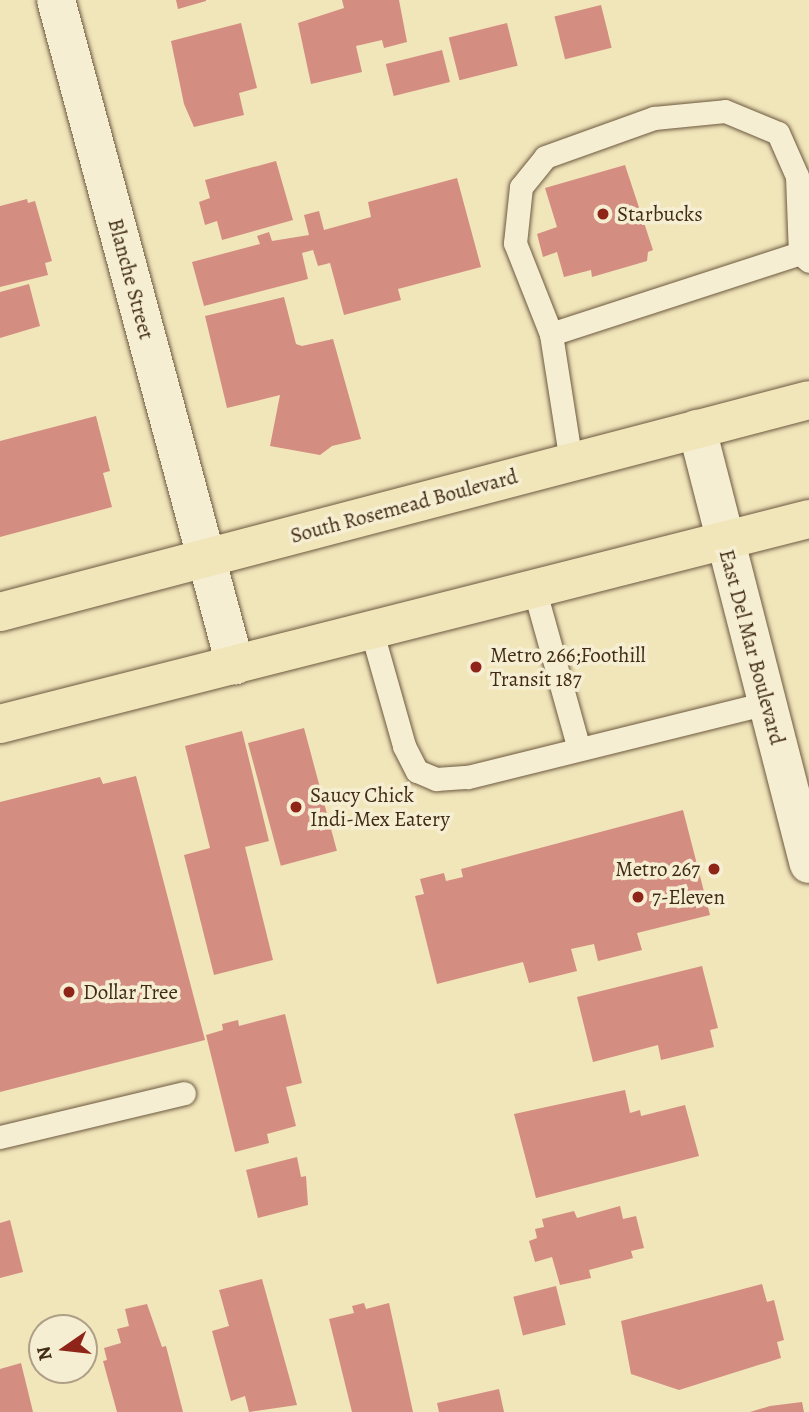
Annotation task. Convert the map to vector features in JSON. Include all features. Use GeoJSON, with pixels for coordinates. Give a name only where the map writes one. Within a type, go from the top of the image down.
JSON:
{"type":"FeatureCollection","features":[{"type":"Feature","properties":{"kind":"main road","name":"South Rosemead Boulevard"},"geometry":{"type":"LineString","coordinates":[[0,612],[809,400]]}},
{"type":"Feature","properties":{"kind":"main road"},"geometry":{"type":"LineString","coordinates":[[0,724],[809,519]]}},
{"type":"Feature","properties":{"kind":"street","name":"Blanche Street"},"geometry":{"type":"LineString","coordinates":[[56,0],[235,665]]}},
{"type":"Feature","properties":{"kind":"street","name":"East Del Mar Boulevard"},"geometry":{"type":"LineString","coordinates":[[697,429],[809,863]]}},
{"type":"Feature","properties":{"kind":"lane"},"geometry":{"type":"LineString","coordinates":[[551,334],[804,257],[797,176],[778,133],[726,111],[654,118],[545,157],[522,187],[515,243],[551,334],[571,462]]}},
{"type":"Feature","properties":{"kind":"lane"},"geometry":{"type":"LineString","coordinates":[[534,588],[579,750]]}},
{"type":"Feature","properties":{"kind":"lane"},"geometry":{"type":"LineString","coordinates":[[372,629],[404,746],[417,771],[436,779],[468,777],[766,703]]}},
{"type":"Feature","properties":{"kind":"lane"},"geometry":{"type":"LineString","coordinates":[[0,1137],[184,1093]]}},
{"type":"Feature","properties":{"kind":"building"},"geometry":{"type":"Polygon","coordinates":[[[176,0],[206,0],[206,1],[178,9],[176,0]]]}},
{"type":"Feature","properties":{"kind":"building"},"geometry":{"type":"Polygon","coordinates":[[[342,0],[399,0],[407,42],[384,48],[382,40],[356,46],[362,72],[311,84],[298,23],[344,8],[342,0]]]}},
{"type":"Feature","properties":{"kind":"building"},"geometry":{"type":"Polygon","coordinates":[[[601,5],[612,48],[565,59],[554,17],[601,5]]]}},
{"type":"Feature","properties":{"kind":"building"},"geometry":{"type":"Polygon","coordinates":[[[241,23],[257,88],[239,93],[244,115],[194,127],[184,104],[171,41],[241,23]]]}},
{"type":"Feature","properties":{"kind":"building"},"geometry":{"type":"Polygon","coordinates":[[[507,23],[518,66],[459,80],[449,38],[507,23]]]}},
{"type":"Feature","properties":{"kind":"building"},"geometry":{"type":"Polygon","coordinates":[[[442,50],[450,82],[394,96],[386,64],[442,50]]]}},
{"type":"Feature","properties":{"kind":"building"},"geometry":{"type":"Polygon","coordinates":[[[276,161],[293,220],[222,240],[217,221],[205,225],[199,202],[210,198],[205,180],[276,161]]]}},
{"type":"Feature","properties":{"kind":"building"},"geometry":{"type":"Polygon","coordinates":[[[625,165],[653,250],[648,252],[647,261],[592,277],[591,270],[564,277],[557,252],[543,257],[537,234],[557,227],[545,188],[625,165]]]}},
{"type":"Feature","properties":{"kind":"building"},"geometry":{"type":"Polygon","coordinates":[[[457,178],[481,267],[398,289],[401,300],[344,315],[330,263],[318,266],[313,250],[302,253],[308,279],[204,306],[192,262],[260,244],[257,236],[269,232],[272,241],[309,235],[304,215],[319,211],[324,230],[371,217],[368,202],[457,178]]]}},
{"type":"Feature","properties":{"kind":"building"},"geometry":{"type":"Polygon","coordinates":[[[27,199],[28,203],[35,201],[52,261],[45,263],[48,275],[0,287],[0,206],[27,199]]]}},
{"type":"Feature","properties":{"kind":"building"},"geometry":{"type":"Polygon","coordinates":[[[29,284],[40,326],[0,338],[0,292],[29,284]]]}},
{"type":"Feature","properties":{"kind":"building"},"geometry":{"type":"Polygon","coordinates":[[[284,297],[296,344],[302,346],[333,339],[361,439],[332,446],[320,455],[270,446],[280,395],[227,408],[205,316],[284,297]]]}},
{"type":"Feature","properties":{"kind":"building"},"geometry":{"type":"Polygon","coordinates":[[[96,416],[110,471],[103,473],[112,507],[0,537],[0,441],[96,416]]]}},
{"type":"Feature","properties":{"kind":"building"},"geometry":{"type":"Polygon","coordinates":[[[304,728],[337,851],[281,866],[248,743],[304,728]]]}},
{"type":"Feature","properties":{"kind":"building"},"geometry":{"type":"Polygon","coordinates":[[[242,731],[269,841],[245,847],[273,960],[214,975],[184,855],[210,848],[185,746],[242,731]]]}},
{"type":"Feature","properties":{"kind":"building"},"geometry":{"type":"Polygon","coordinates":[[[136,776],[205,1040],[0,1092],[0,802],[100,777],[103,784],[136,776]]]}},
{"type":"Feature","properties":{"kind":"building"},"geometry":{"type":"Polygon","coordinates":[[[683,810],[710,915],[637,933],[642,950],[598,961],[594,944],[571,949],[577,971],[529,983],[523,962],[437,984],[415,896],[424,894],[420,879],[444,873],[446,881],[463,877],[461,869],[683,810]]]}},
{"type":"Feature","properties":{"kind":"building"},"geometry":{"type":"Polygon","coordinates":[[[702,966],[718,1028],[710,1030],[714,1047],[661,1060],[658,1045],[593,1062],[577,997],[702,966]]]}},
{"type":"Feature","properties":{"kind":"building"},"geometry":{"type":"Polygon","coordinates":[[[285,1014],[302,1083],[286,1087],[296,1126],[267,1134],[269,1143],[235,1152],[206,1035],[223,1030],[222,1024],[238,1020],[239,1026],[285,1014]]]}},
{"type":"Feature","properties":{"kind":"building"},"geometry":{"type":"Polygon","coordinates":[[[625,1090],[630,1113],[640,1110],[641,1116],[685,1105],[699,1156],[536,1198],[514,1114],[625,1090]]]}},
{"type":"Feature","properties":{"kind":"building"},"geometry":{"type":"Polygon","coordinates":[[[297,1157],[301,1177],[306,1176],[308,1205],[258,1218],[246,1170],[297,1157]]]}},
{"type":"Feature","properties":{"kind":"building"},"geometry":{"type":"Polygon","coordinates":[[[620,1206],[623,1219],[636,1216],[644,1248],[631,1251],[633,1258],[589,1270],[591,1278],[560,1285],[552,1257],[535,1262],[529,1241],[537,1238],[535,1229],[544,1227],[542,1219],[574,1211],[577,1218],[620,1206]]]}},
{"type":"Feature","properties":{"kind":"building"},"geometry":{"type":"Polygon","coordinates":[[[10,1220],[23,1272],[0,1278],[0,1223],[10,1220]]]}},
{"type":"Feature","properties":{"kind":"building"},"geometry":{"type":"Polygon","coordinates":[[[262,1279],[297,1405],[249,1412],[245,1396],[231,1401],[212,1331],[229,1326],[219,1290],[262,1279]]]}},
{"type":"Feature","properties":{"kind":"building"},"geometry":{"type":"Polygon","coordinates":[[[762,1284],[767,1302],[774,1300],[784,1340],[777,1342],[781,1358],[679,1390],[631,1374],[621,1321],[762,1284]]]}},
{"type":"Feature","properties":{"kind":"building"},"geometry":{"type":"Polygon","coordinates":[[[556,1286],[566,1325],[523,1335],[513,1297],[556,1286]]]}},
{"type":"Feature","properties":{"kind":"building"},"geometry":{"type":"Polygon","coordinates":[[[364,1303],[366,1309],[389,1303],[413,1412],[352,1412],[329,1319],[354,1313],[352,1306],[364,1303]]]}},
{"type":"Feature","properties":{"kind":"building"},"geometry":{"type":"Polygon","coordinates":[[[147,1304],[162,1347],[166,1346],[183,1412],[117,1412],[103,1361],[107,1360],[104,1348],[121,1343],[117,1329],[129,1326],[125,1309],[147,1304]]]}},
{"type":"Feature","properties":{"kind":"building"},"geometry":{"type":"Polygon","coordinates":[[[21,1363],[33,1412],[0,1412],[0,1369],[21,1363]]]}},
{"type":"Feature","properties":{"kind":"building"},"geometry":{"type":"Polygon","coordinates":[[[499,1389],[504,1412],[439,1412],[437,1403],[499,1389]]]}},
{"type":"Feature","properties":{"kind":"building"},"geometry":{"type":"Polygon","coordinates":[[[802,1402],[804,1412],[750,1412],[770,1406],[802,1402]]]}},
{"type":"Feature","properties":{"kind":"place","name":"Starbucks"},"geometry":{"type":"Point","coordinates":[603,214]}},
{"type":"Feature","properties":{"kind":"place","name":"Metro 266;Foothill Transit 187"},"geometry":{"type":"Point","coordinates":[476,667]}},
{"type":"Feature","properties":{"kind":"place","name":"Saucy Chick Indi-Mex Eatery"},"geometry":{"type":"Point","coordinates":[296,807]}},
{"type":"Feature","properties":{"kind":"place","name":"Metro 267"},"geometry":{"type":"Point","coordinates":[714,869]}},
{"type":"Feature","properties":{"kind":"place","name":"7-Eleven"},"geometry":{"type":"Point","coordinates":[638,897]}},
{"type":"Feature","properties":{"kind":"place","name":"Dollar Tree"},"geometry":{"type":"Point","coordinates":[69,992]}}]}
